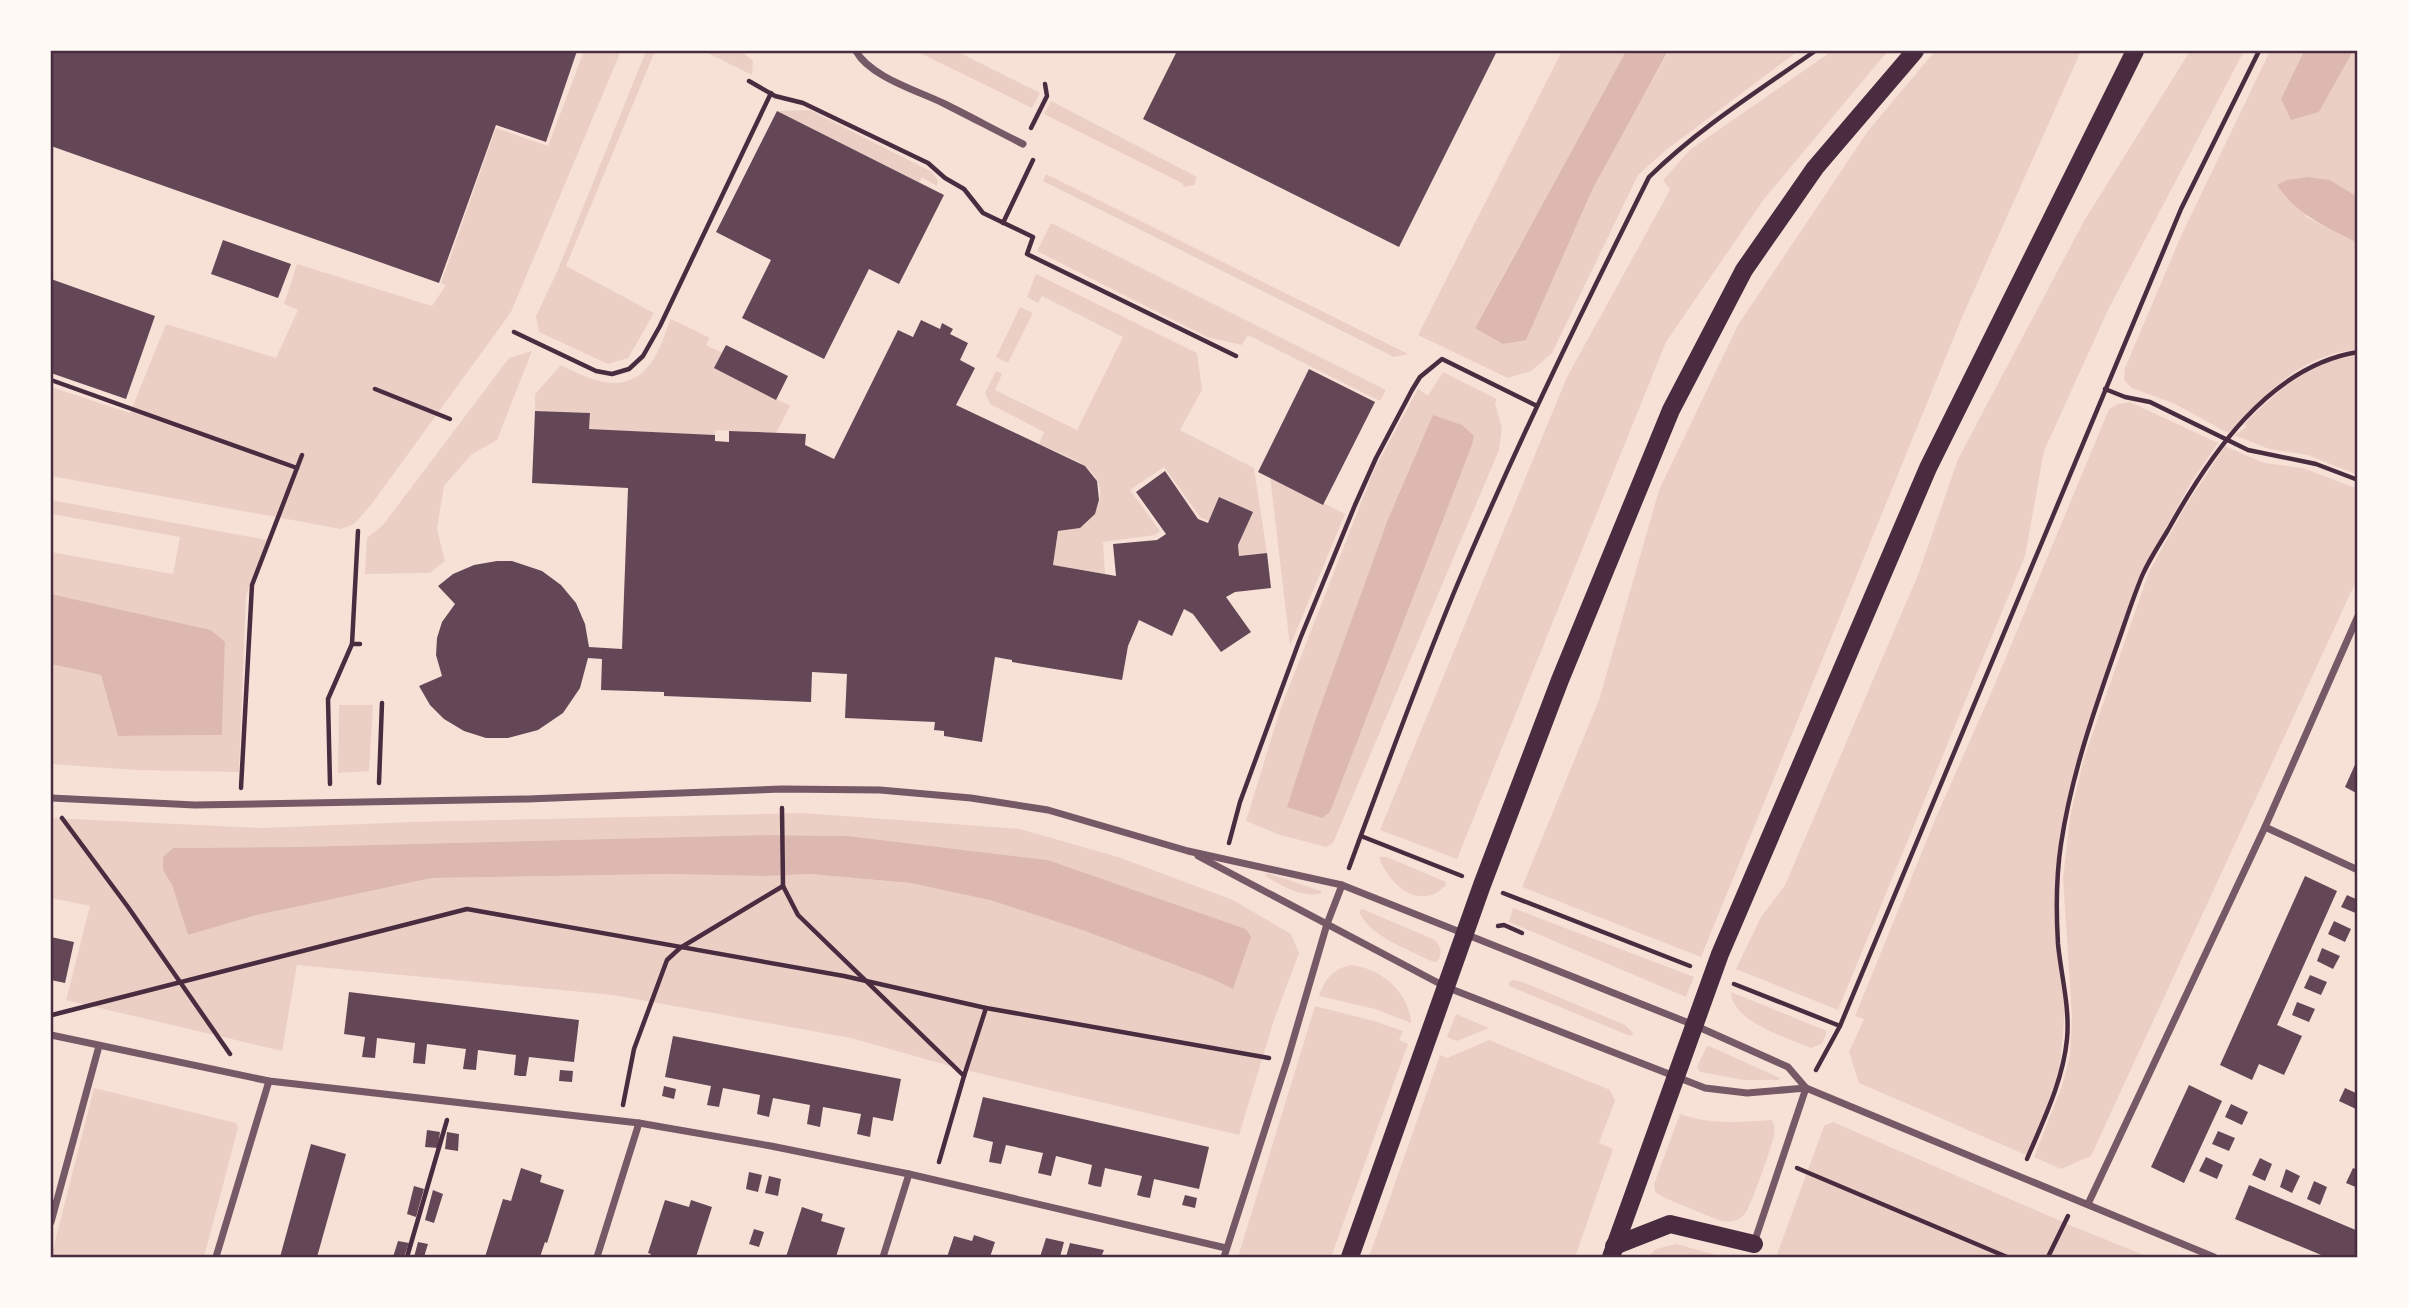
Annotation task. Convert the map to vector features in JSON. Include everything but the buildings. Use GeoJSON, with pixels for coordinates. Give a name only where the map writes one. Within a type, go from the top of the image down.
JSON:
{"type":"FeatureCollection","features":[{"type":"Feature","properties":{"kind":"main road"},"geometry":{"type":"LineString","coordinates":[[1350,1257],[1482,885],[1560,680],[1671,410],[1744,270],[1815,169],[1915,51]]}},
{"type":"Feature","properties":{"kind":"main road"},"geometry":{"type":"LineString","coordinates":[[1613,1252],[1712,975],[1928,468],[2134,51]]}},
{"type":"Feature","properties":{"kind":"main road"},"geometry":{"type":"LineString","coordinates":[[1613,1252],[1670,1224],[1754,1244]]}},
{"type":"Feature","properties":{"kind":"street"},"geometry":{"type":"LineString","coordinates":[[856,51],[860,58],[883,75],[1023,144]]}},
{"type":"Feature","properties":{"kind":"street"},"geometry":{"type":"LineString","coordinates":[[2088,1204],[2265,827],[2358,616]]}},
{"type":"Feature","properties":{"kind":"street"},"geometry":{"type":"LineString","coordinates":[[51,798],[195,805],[782,789],[880,790],[971,798],[1048,810],[1188,850],[1342,885],[1694,1025],[1788,1067],[1806,1088]]}},
{"type":"Feature","properties":{"kind":"street"},"geometry":{"type":"LineString","coordinates":[[2265,827],[2358,870]]}},
{"type":"Feature","properties":{"kind":"street"},"geometry":{"type":"LineString","coordinates":[[1188,850],[1446,987],[1704,1088],[1747,1093],[1806,1088],[2214,1257]]}},
{"type":"Feature","properties":{"kind":"street"},"geometry":{"type":"LineString","coordinates":[[1224,1257],[1287,1061],[1327,924],[1342,885]]}},
{"type":"Feature","properties":{"kind":"street"},"geometry":{"type":"LineString","coordinates":[[51,1035],[269,1081],[620,1121],[771,1146],[909,1174],[1226,1248]]}},
{"type":"Feature","properties":{"kind":"street"},"geometry":{"type":"LineString","coordinates":[[51,1222],[99,1046]]}},
{"type":"Feature","properties":{"kind":"street"},"geometry":{"type":"LineString","coordinates":[[216,1257],[269,1081]]}},
{"type":"Feature","properties":{"kind":"street"},"geometry":{"type":"LineString","coordinates":[[1754,1244],[1806,1088]]}},
{"type":"Feature","properties":{"kind":"street"},"geometry":{"type":"LineString","coordinates":[[597,1257],[639,1124]]}},
{"type":"Feature","properties":{"kind":"street"},"geometry":{"type":"LineString","coordinates":[[883,1257],[909,1174]]}},
{"type":"Feature","properties":{"kind":"path"},"geometry":{"type":"LineString","coordinates":[[1342,885],[1451,600],[1537,406],[1649,177],[1702,131],[1815,51]]}},
{"type":"Feature","properties":{"kind":"path"},"geometry":{"type":"LineString","coordinates":[[1806,1088],[1840,1026],[2181,209],[2259,51]]}},
{"type":"Feature","properties":{"kind":"path"},"geometry":{"type":"LineString","coordinates":[[749,81],[771,93],[803,103],[928,163],[945,178],[964,189],[983,213],[1033,237],[1027,254],[1236,356]]}},
{"type":"Feature","properties":{"kind":"path"},"geometry":{"type":"LineString","coordinates":[[1023,144],[1047,96],[1045,84]]}},
{"type":"Feature","properties":{"kind":"path"},"geometry":{"type":"LineString","coordinates":[[514,332],[596,371],[612,374],[629,369],[643,356],[660,326],[771,93]]}},
{"type":"Feature","properties":{"kind":"path"},"geometry":{"type":"LineString","coordinates":[[1003,223],[1037,152]]}},
{"type":"Feature","properties":{"kind":"path"},"geometry":{"type":"LineString","coordinates":[[2021,1176],[2063,1065],[2068,1036],[2057,896],[2061,846],[2072,786],[2093,713],[2143,575],[2182,505],[2225,440],[2295,375],[2323,360],[2358,352]]}},
{"type":"Feature","properties":{"kind":"path"},"geometry":{"type":"LineString","coordinates":[[1225,859],[1240,802],[1300,639],[1376,458],[1420,377],[1442,359],[1537,406]]}},
{"type":"Feature","properties":{"kind":"path"},"geometry":{"type":"LineString","coordinates":[[51,380],[297,468]]}},
{"type":"Feature","properties":{"kind":"path"},"geometry":{"type":"LineString","coordinates":[[375,389],[450,419]]}},
{"type":"Feature","properties":{"kind":"path"},"geometry":{"type":"LineString","coordinates":[[2105,389],[2125,397],[2150,402],[2248,450],[2316,464],[2358,480]]}},
{"type":"Feature","properties":{"kind":"path"},"geometry":{"type":"LineString","coordinates":[[240,804],[252,584],[302,455]]}},
{"type":"Feature","properties":{"kind":"path"},"geometry":{"type":"LineString","coordinates":[[330,802],[328,699],[352,644],[358,531]]}},
{"type":"Feature","properties":{"kind":"path"},"geometry":{"type":"LineString","coordinates":[[352,644],[360,644]]}},
{"type":"Feature","properties":{"kind":"path"},"geometry":{"type":"LineString","coordinates":[[379,802],[382,703]]}},
{"type":"Feature","properties":{"kind":"path"},"geometry":{"type":"LineString","coordinates":[[57,810],[246,1077]]}},
{"type":"Feature","properties":{"kind":"path"},"geometry":{"type":"LineString","coordinates":[[782,818],[783,886],[798,915],[964,1076]]}},
{"type":"Feature","properties":{"kind":"path"},"geometry":{"type":"LineString","coordinates":[[1361,836],[1840,1026]]}},
{"type":"Feature","properties":{"kind":"path"},"geometry":{"type":"LineString","coordinates":[[620,1121],[634,1049],[667,960],[680,948],[783,886]]}},
{"type":"Feature","properties":{"kind":"path"},"geometry":{"type":"LineString","coordinates":[[51,1015],[467,909],[867,982],[986,1008],[1287,1061]]}},
{"type":"Feature","properties":{"kind":"path"},"geometry":{"type":"LineString","coordinates":[[934,1180],[986,1008]]}},
{"type":"Feature","properties":{"kind":"path"},"geometry":{"type":"LineString","coordinates":[[407,1257],[452,1102]]}},
{"type":"Feature","properties":{"kind":"path"},"geometry":{"type":"LineString","coordinates":[[1783,1162],[2007,1257]]}},
{"type":"Feature","properties":{"kind":"path"},"geometry":{"type":"LineString","coordinates":[[2048,1257],[2076,1199]]}},
{"type":"Feature","properties":{"kind":"shaded area"},"geometry":{"type":"Polygon","coordinates":[[[584,51],[621,51],[511,312],[371,505],[354,524],[341,529],[51,476],[51,387],[130,413],[166,324],[276,358],[298,310],[284,304],[297,264],[432,306],[446,285],[441,283],[496,128],[548,146],[584,51]]]}},
{"type":"Feature","properties":{"kind":"shaded area"},"geometry":{"type":"Polygon","coordinates":[[[646,51],[655,51],[566,266],[654,313],[628,358],[608,364],[539,332],[536,316],[557,272],[646,51]]]}},
{"type":"Feature","properties":{"kind":"shaded area"},"geometry":{"type":"Polygon","coordinates":[[[704,51],[741,51],[753,61],[752,75],[704,51]]]}},
{"type":"Feature","properties":{"kind":"shaded area"},"geometry":{"type":"Polygon","coordinates":[[[916,51],[956,51],[1040,93],[1032,108],[916,51]]]}},
{"type":"Feature","properties":{"kind":"shaded area"},"geometry":{"type":"Polygon","coordinates":[[[1562,51],[1626,51],[1475,327],[1503,344],[1669,51],[1798,51],[1666,150],[1638,175],[1552,353],[1531,371],[1508,378],[1418,335],[1562,51]]]}},
{"type":"Feature","properties":{"kind":"shaded area"},"geometry":{"type":"Polygon","coordinates":[[[1626,51],[1668,51],[1592,190],[1526,340],[1503,344],[1475,328],[1626,51]]]}},
{"type":"Feature","properties":{"kind":"shaded area"},"geometry":{"type":"Polygon","coordinates":[[[1832,51],[1888,51],[1764,199],[1666,342],[1457,859],[1380,830],[1567,377],[1670,190],[1663,180],[1691,149],[1832,51]]]}},
{"type":"Feature","properties":{"kind":"shaded area"},"geometry":{"type":"Polygon","coordinates":[[[1935,51],[2081,51],[1963,315],[1701,957],[1522,887],[1599,700],[1659,490],[1738,325],[1868,131],[1935,51]]]}},
{"type":"Feature","properties":{"kind":"shaded area"},"geometry":{"type":"Polygon","coordinates":[[[2190,51],[2244,51],[2108,310],[2044,451],[2025,556],[1838,1010],[1736,969],[1761,917],[1785,885],[1918,575],[1958,459],[2084,221],[2190,51]]]}},
{"type":"Feature","properties":{"kind":"shaded area"},"geometry":{"type":"Polygon","coordinates":[[[2270,51],[2304,51],[2281,99],[2319,112],[2353,51],[2358,51],[2358,197],[2330,180],[2308,177],[2306,217],[2358,243],[2358,349],[2336,353],[2301,368],[2272,390],[2228,433],[2175,404],[2132,388],[2124,380],[2125,368],[2181,236],[2270,51]]]}},
{"type":"Feature","properties":{"kind":"shaded area"},"geometry":{"type":"Polygon","coordinates":[[[2304,51],[2353,51],[2319,112],[2291,120],[2281,99],[2304,51]]]}},
{"type":"Feature","properties":{"kind":"shaded area"},"geometry":{"type":"Polygon","coordinates":[[[1051,101],[1197,177],[1194,185],[1184,187],[1182,183],[1044,114],[1051,101]]]}},
{"type":"Feature","properties":{"kind":"shaded area"},"geometry":{"type":"Polygon","coordinates":[[[810,110],[932,172],[938,181],[937,186],[922,177],[919,182],[777,111],[810,110]]]}},
{"type":"Feature","properties":{"kind":"shaded area"},"geometry":{"type":"Polygon","coordinates":[[[1046,174],[1408,354],[1394,357],[1043,181],[1046,174]]]}},
{"type":"Feature","properties":{"kind":"shaded area"},"geometry":{"type":"Polygon","coordinates":[[[2308,177],[2330,180],[2358,197],[2358,243],[2303,212],[2277,185],[2287,180],[2308,177]]]}},
{"type":"Feature","properties":{"kind":"shaded area"},"geometry":{"type":"Polygon","coordinates":[[[1051,223],[1386,390],[1380,401],[1248,335],[1242,345],[1207,337],[1037,251],[1051,223]]]}},
{"type":"Feature","properties":{"kind":"shaded area"},"geometry":{"type":"Polygon","coordinates":[[[1036,274],[1197,353],[1202,390],[1180,430],[1254,468],[1267,553],[1239,556],[1238,545],[1252,512],[1220,497],[1209,521],[1200,517],[1164,467],[1130,490],[1160,531],[1155,535],[1103,542],[1105,574],[1053,565],[1058,531],[1079,526],[1094,513],[1099,504],[1099,484],[1082,464],[1039,444],[1044,432],[990,404],[985,393],[996,371],[1002,374],[995,390],[1077,430],[1123,337],[1042,296],[1038,303],[1027,297],[1036,274]]]}},
{"type":"Feature","properties":{"kind":"shaded area"},"geometry":{"type":"Polygon","coordinates":[[[1020,307],[1033,313],[1008,363],[996,357],[1020,307]]]}},
{"type":"Feature","properties":{"kind":"shaded area"},"geometry":{"type":"Polygon","coordinates":[[[671,319],[710,338],[706,345],[722,353],[715,368],[790,406],[776,433],[716,430],[715,435],[589,429],[590,413],[535,411],[535,394],[561,365],[598,381],[610,383],[633,379],[653,360],[671,319]]]}},
{"type":"Feature","properties":{"kind":"shaded area"},"geometry":{"type":"Polygon","coordinates":[[[532,351],[497,440],[472,454],[444,486],[437,529],[445,561],[430,573],[365,574],[367,538],[383,525],[509,358],[532,351]]]}},
{"type":"Feature","properties":{"kind":"shaded area"},"geometry":{"type":"Polygon","coordinates":[[[2358,354],[2358,475],[2308,455],[2269,449],[2234,435],[2247,427],[2244,424],[2295,379],[2322,364],[2358,354]]]}},
{"type":"Feature","properties":{"kind":"shaded area"},"geometry":{"type":"Polygon","coordinates":[[[1443,372],[1497,399],[1495,403],[1502,428],[1499,450],[1333,843],[1326,847],[1280,835],[1246,821],[1280,710],[1375,468],[1418,389],[1428,396],[1443,372]],[[1474,436],[1410,469],[1388,519],[1316,718],[1288,807],[1330,812],[1474,436]]]}},
{"type":"Feature","properties":{"kind":"shaded area"},"geometry":{"type":"Polygon","coordinates":[[[2130,402],[2218,443],[2192,481],[2137,580],[2070,786],[2057,871],[2057,919],[2065,1010],[2060,1066],[2041,1124],[2026,1155],[1859,1083],[1849,1052],[1864,1019],[1855,1016],[2109,409],[2130,402]]]}},
{"type":"Feature","properties":{"kind":"shaded area"},"geometry":{"type":"Polygon","coordinates":[[[1433,415],[1462,425],[1474,436],[1472,445],[1330,812],[1322,818],[1287,807],[1388,519],[1433,415]]]}},
{"type":"Feature","properties":{"kind":"shaded area"},"geometry":{"type":"Polygon","coordinates":[[[2225,446],[2264,463],[2303,468],[2358,489],[2358,577],[2091,1156],[2061,1169],[2034,1157],[2062,1086],[2070,1056],[2072,1017],[2063,878],[2070,817],[2084,758],[2149,572],[2185,507],[2225,446]]]}},
{"type":"Feature","properties":{"kind":"shaded area"},"geometry":{"type":"Polygon","coordinates":[[[1270,476],[1345,514],[1290,646],[1270,476]]]}},
{"type":"Feature","properties":{"kind":"shaded area"},"geometry":{"type":"Polygon","coordinates":[[[51,500],[267,540],[246,595],[239,772],[136,770],[51,764],[51,664],[101,675],[118,736],[222,735],[225,642],[211,630],[51,594],[51,552],[173,574],[180,537],[51,514],[51,500]]]}},
{"type":"Feature","properties":{"kind":"shaded area"},"geometry":{"type":"Polygon","coordinates":[[[51,594],[211,630],[225,642],[222,735],[118,736],[101,675],[51,664],[51,594]]]}},
{"type":"Feature","properties":{"kind":"shaded area"},"geometry":{"type":"Polygon","coordinates":[[[339,705],[373,705],[369,771],[338,773],[339,705]]]}},
{"type":"Feature","properties":{"kind":"shaded area"},"geometry":{"type":"Polygon","coordinates":[[[803,813],[1020,829],[1118,857],[1233,900],[1291,934],[1299,953],[1274,1020],[1239,1135],[957,1068],[851,1038],[613,995],[297,965],[282,1051],[66,1000],[90,906],[51,898],[51,818],[261,828],[803,813]],[[767,835],[173,848],[163,857],[164,870],[172,885],[188,935],[257,915],[432,878],[668,874],[810,874],[910,883],[990,900],[1085,931],[1219,983],[1246,929],[1048,860],[848,836],[767,835]]]}},
{"type":"Feature","properties":{"kind":"shaded area"},"geometry":{"type":"Polygon","coordinates":[[[767,835],[848,836],[1048,860],[1246,929],[1251,937],[1233,989],[1085,931],[990,900],[910,883],[810,874],[432,878],[257,915],[188,935],[172,885],[163,870],[163,857],[173,848],[767,835]]]}},
{"type":"Feature","properties":{"kind":"shaded area"},"geometry":{"type":"Polygon","coordinates":[[[1379,857],[1387,857],[1446,882],[1445,886],[1425,896],[1415,895],[1389,877],[1379,857]]]}},
{"type":"Feature","properties":{"kind":"shaded area"},"geometry":{"type":"Polygon","coordinates":[[[1267,873],[1322,893],[1307,894],[1292,890],[1265,876],[1267,873]]]}},
{"type":"Feature","properties":{"kind":"shaded area"},"geometry":{"type":"Polygon","coordinates":[[[1513,908],[1694,977],[1686,997],[1509,922],[1513,908]]]}},
{"type":"Feature","properties":{"kind":"shaded area"},"geometry":{"type":"Polygon","coordinates":[[[1362,909],[1433,939],[1438,944],[1440,956],[1436,962],[1431,961],[1379,934],[1363,920],[1359,911],[1362,909]]]}},
{"type":"Feature","properties":{"kind":"shaded area"},"geometry":{"type":"Polygon","coordinates":[[[1350,965],[1372,971],[1391,984],[1405,1002],[1411,1023],[1375,1009],[1319,996],[1330,976],[1350,965]]]}},
{"type":"Feature","properties":{"kind":"shaded area"},"geometry":{"type":"Polygon","coordinates":[[[1514,980],[1625,1025],[1634,1034],[1630,1036],[1509,986],[1509,982],[1514,980]]]}},
{"type":"Feature","properties":{"kind":"shaded area"},"geometry":{"type":"Polygon","coordinates":[[[1731,992],[1827,1031],[1822,1044],[1811,1048],[1763,1028],[1741,1012],[1734,1003],[1731,992]]]}},
{"type":"Feature","properties":{"kind":"shaded area"},"geometry":{"type":"Polygon","coordinates":[[[1315,1006],[1403,1031],[1399,1040],[1408,1044],[1331,1257],[1238,1257],[1315,1006]]]}},
{"type":"Feature","properties":{"kind":"shaded area"},"geometry":{"type":"Polygon","coordinates":[[[1456,1014],[1489,1028],[1457,1041],[1447,1037],[1456,1014]]]}},
{"type":"Feature","properties":{"kind":"shaded area"},"geometry":{"type":"Polygon","coordinates":[[[1489,1040],[1610,1090],[1615,1101],[1599,1143],[1613,1149],[1575,1257],[1369,1257],[1440,1055],[1447,1058],[1489,1040]]]}},
{"type":"Feature","properties":{"kind":"shaded area"},"geometry":{"type":"Polygon","coordinates":[[[1707,1046],[1780,1078],[1744,1080],[1700,1072],[1697,1067],[1707,1046]]]}},
{"type":"Feature","properties":{"kind":"shaded area"},"geometry":{"type":"Polygon","coordinates":[[[94,1088],[236,1123],[238,1128],[204,1257],[51,1257],[94,1088]]]}},
{"type":"Feature","properties":{"kind":"shaded area"},"geometry":{"type":"Polygon","coordinates":[[[1680,1114],[1714,1121],[1772,1120],[1774,1136],[1765,1164],[1747,1210],[1738,1219],[1728,1222],[1718,1220],[1655,1192],[1654,1184],[1680,1114]]]}},
{"type":"Feature","properties":{"kind":"shaded area"},"geometry":{"type":"Polygon","coordinates":[[[1833,1122],[2149,1257],[1776,1257],[1824,1126],[1833,1122]]]}},
{"type":"Feature","properties":{"kind":"shaded area"},"geometry":{"type":"Polygon","coordinates":[[[1676,1244],[1724,1257],[1648,1257],[1656,1249],[1676,1244]]]}}]}
